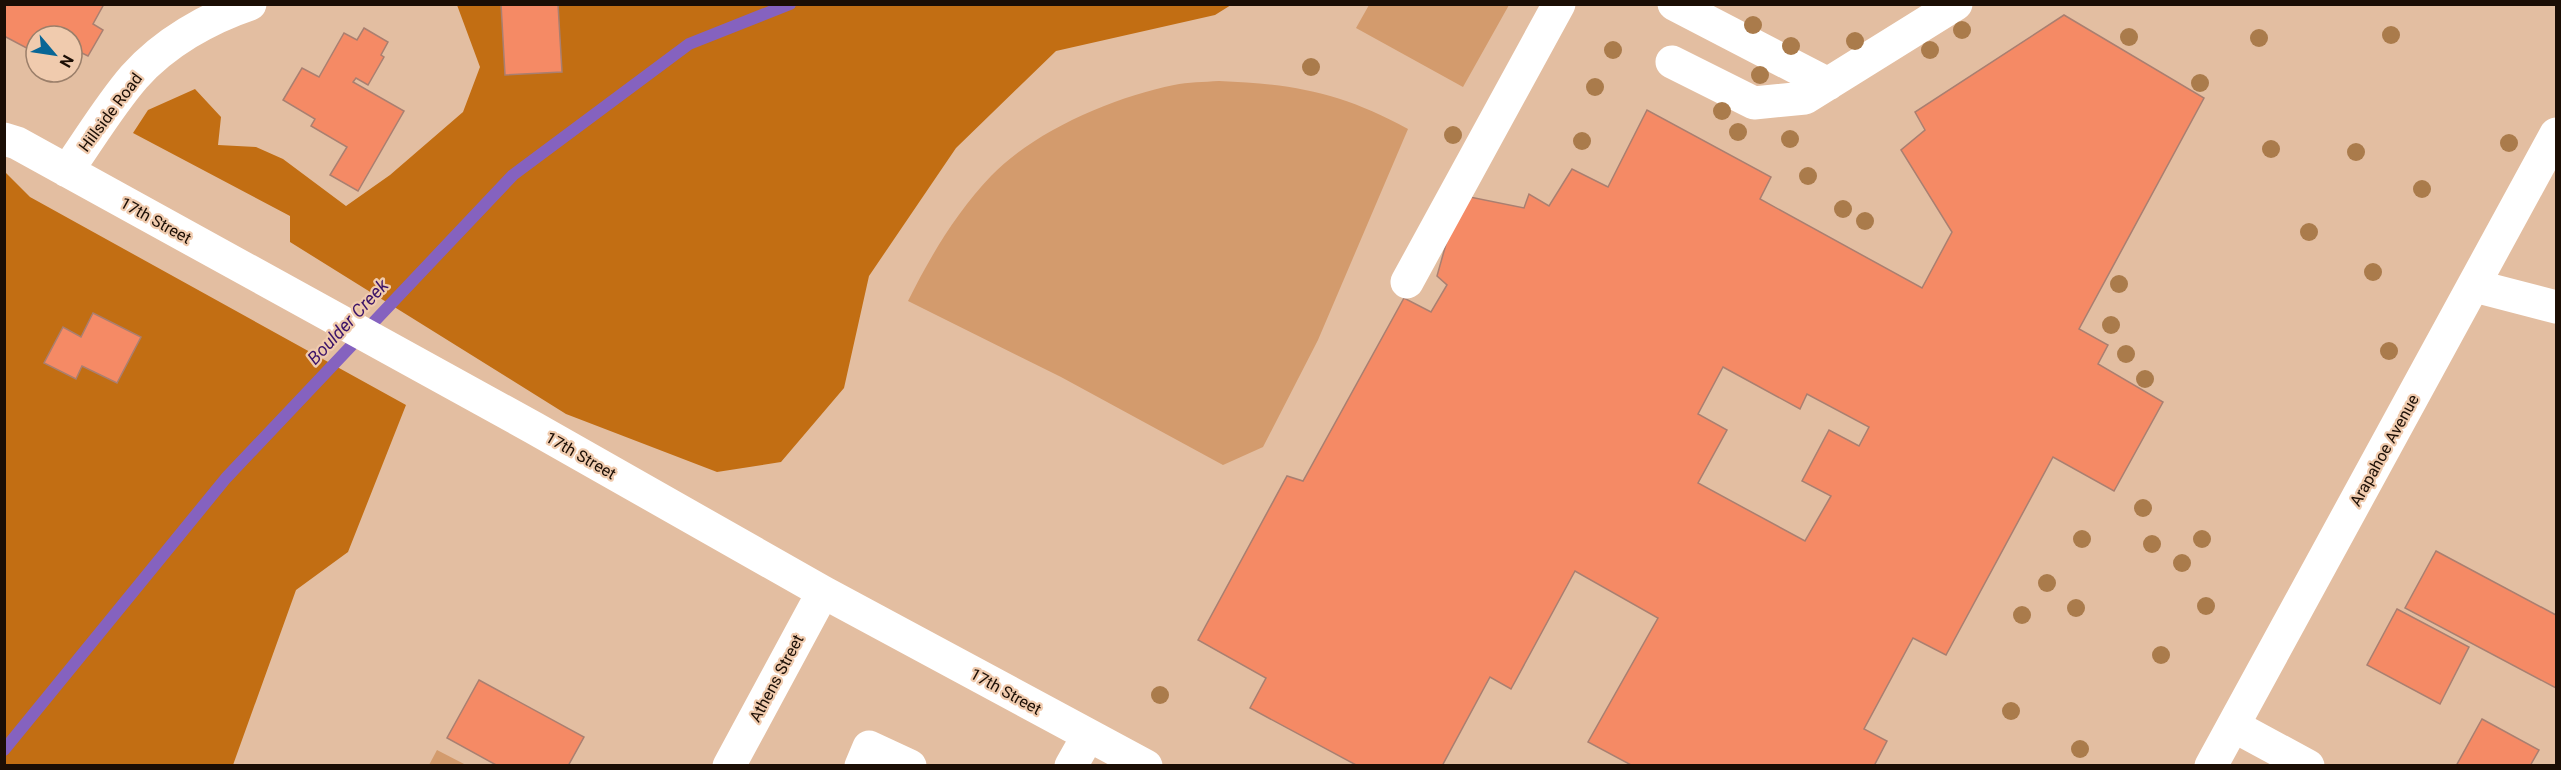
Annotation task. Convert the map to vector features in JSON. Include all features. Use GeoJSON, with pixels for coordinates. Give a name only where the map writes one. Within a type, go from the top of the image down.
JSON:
{"type":"FeatureCollection","features":[{"type":"Feature","properties":{"kind":"street","name":"Hillside Road"},"geometry":{"type":"LineString","coordinates":[[67,171],[135,76],[174,41],[223,13],[250,4]]}},
{"type":"Feature","properties":{"kind":"street"},"geometry":{"type":"LineString","coordinates":[[1407,282],[1559,4]]}},
{"type":"Feature","properties":{"kind":"street"},"geometry":{"type":"LineString","coordinates":[[1674,4],[1828,84]]}},
{"type":"Feature","properties":{"kind":"street"},"geometry":{"type":"LineString","coordinates":[[1672,62],[1754,102],[1805,98],[1956,4]]}},
{"type":"Feature","properties":{"kind":"street","name":"Arapahoe Avenue"},"geometry":{"type":"LineString","coordinates":[[2211,765],[2475,286],[2556,134]]}},
{"type":"Feature","properties":{"kind":"street","name":"17th Street"},"geometry":{"type":"LineString","coordinates":[[8,143],[67,171],[478,397],[823,592],[1088,736],[1146,765]]}},
{"type":"Feature","properties":{"kind":"street"},"geometry":{"type":"LineString","coordinates":[[2475,286],[2556,307]]}},
{"type":"Feature","properties":{"kind":"street","name":"Athens Street"},"geometry":{"type":"LineString","coordinates":[[729,765],[823,592]]}},
{"type":"Feature","properties":{"kind":"street"},"geometry":{"type":"LineString","coordinates":[[2234,726],[2308,765]]}},
{"type":"Feature","properties":{"kind":"street"},"geometry":{"type":"LineString","coordinates":[[1071,765],[1088,736]]}},
{"type":"Feature","properties":{"kind":"street"},"geometry":{"type":"LineString","coordinates":[[861,765],[869,747],[910,765]]}},
{"type":"Feature","properties":{"kind":"shaded area"},"geometry":{"type":"Polygon","coordinates":[[[457,5],[1231,5],[1215,15],[1056,51],[956,148],[869,276],[844,388],[781,462],[717,472],[566,414],[290,242],[290,216],[133,133],[148,110],[195,89],[221,117],[218,145],[256,147],[283,159],[346,206],[390,175],[463,112],[480,67],[457,5]]]}},
{"type":"Feature","properties":{"kind":"shaded area"},"geometry":{"type":"Polygon","coordinates":[[[1369,5],[1509,5],[1463,87],[1356,28],[1369,5]]]}},
{"type":"Feature","properties":{"kind":"shaded area"},"geometry":{"type":"Polygon","coordinates":[[[1219,81],[1271,85],[1317,93],[1361,107],[1408,129],[1318,340],[1263,447],[1223,465],[1061,377],[908,301],[935,251],[966,205],[991,176],[1029,144],[1076,118],[1126,98],[1179,84],[1219,81]]]}},
{"type":"Feature","properties":{"kind":"shaded area"},"geometry":{"type":"Polygon","coordinates":[[[4,171],[30,197],[406,405],[348,552],[296,590],[233,765],[5,765],[4,171]]]}},
{"type":"Feature","properties":{"kind":"shaded area"},"geometry":{"type":"Polygon","coordinates":[[[437,750],[466,765],[429,765],[437,750]]]}},
{"type":"Feature","properties":{"kind":"building"},"geometry":{"type":"Polygon","coordinates":[[[4,4],[104,4],[93,24],[103,30],[88,56],[84,54],[84,24],[24,24],[24,47],[4,36],[4,4]]]}},
{"type":"Feature","properties":{"kind":"building"},"geometry":{"type":"Polygon","coordinates":[[[501,4],[558,4],[562,72],[505,75],[501,4]]]}},
{"type":"Feature","properties":{"kind":"building"},"geometry":{"type":"Polygon","coordinates":[[[2064,15],[2204,98],[2079,329],[2108,345],[2098,364],[2163,402],[2114,491],[2053,457],[1946,655],[1913,638],[1864,729],[1887,741],[1874,766],[1633,766],[1588,742],[1658,618],[1575,571],[1511,689],[1490,677],[1442,766],[1358,766],[1250,708],[1266,678],[1198,640],[1287,476],[1303,481],[1404,298],[1431,312],[1447,285],[1437,276],[1457,205],[1470,197],[1524,208],[1529,194],[1549,206],[1572,169],[1608,187],[1647,110],[1771,177],[1760,199],[1922,288],[1952,232],[1901,150],[1925,130],[1915,112],[2064,15]],[[1723,367],[1698,414],[1727,430],[1698,483],[1805,541],[1831,496],[1802,481],[1829,430],[1859,446],[1869,427],[1807,394],[1800,409],[1723,367]]]}},
{"type":"Feature","properties":{"kind":"building"},"geometry":{"type":"Polygon","coordinates":[[[364,28],[388,42],[381,55],[384,57],[368,85],[356,78],[353,82],[404,111],[358,191],[330,175],[347,147],[311,126],[315,119],[283,100],[302,68],[319,77],[344,33],[357,40],[364,28]]]}},
{"type":"Feature","properties":{"kind":"building"},"geometry":{"type":"Polygon","coordinates":[[[93,313],[141,337],[117,383],[82,366],[76,379],[44,363],[63,327],[81,337],[93,313]]]}},
{"type":"Feature","properties":{"kind":"building"},"geometry":{"type":"Polygon","coordinates":[[[2436,551],[2556,615],[2556,688],[2405,608],[2436,551]]]}},
{"type":"Feature","properties":{"kind":"building"},"geometry":{"type":"Polygon","coordinates":[[[2397,609],[2469,647],[2440,704],[2367,665],[2397,609]]]}},
{"type":"Feature","properties":{"kind":"building"},"geometry":{"type":"Polygon","coordinates":[[[479,680],[584,737],[568,766],[498,766],[447,738],[479,680]]]}},
{"type":"Feature","properties":{"kind":"building"},"geometry":{"type":"Polygon","coordinates":[[[2482,719],[2539,750],[2530,766],[2456,766],[2482,719]]]}},
{"type":"Feature","properties":{"kind":"waterway","name":"Boulder Creek"},"geometry":{"type":"LineString","coordinates":[[4,750],[226,478],[513,175],[689,44],[790,4]]}}]}
